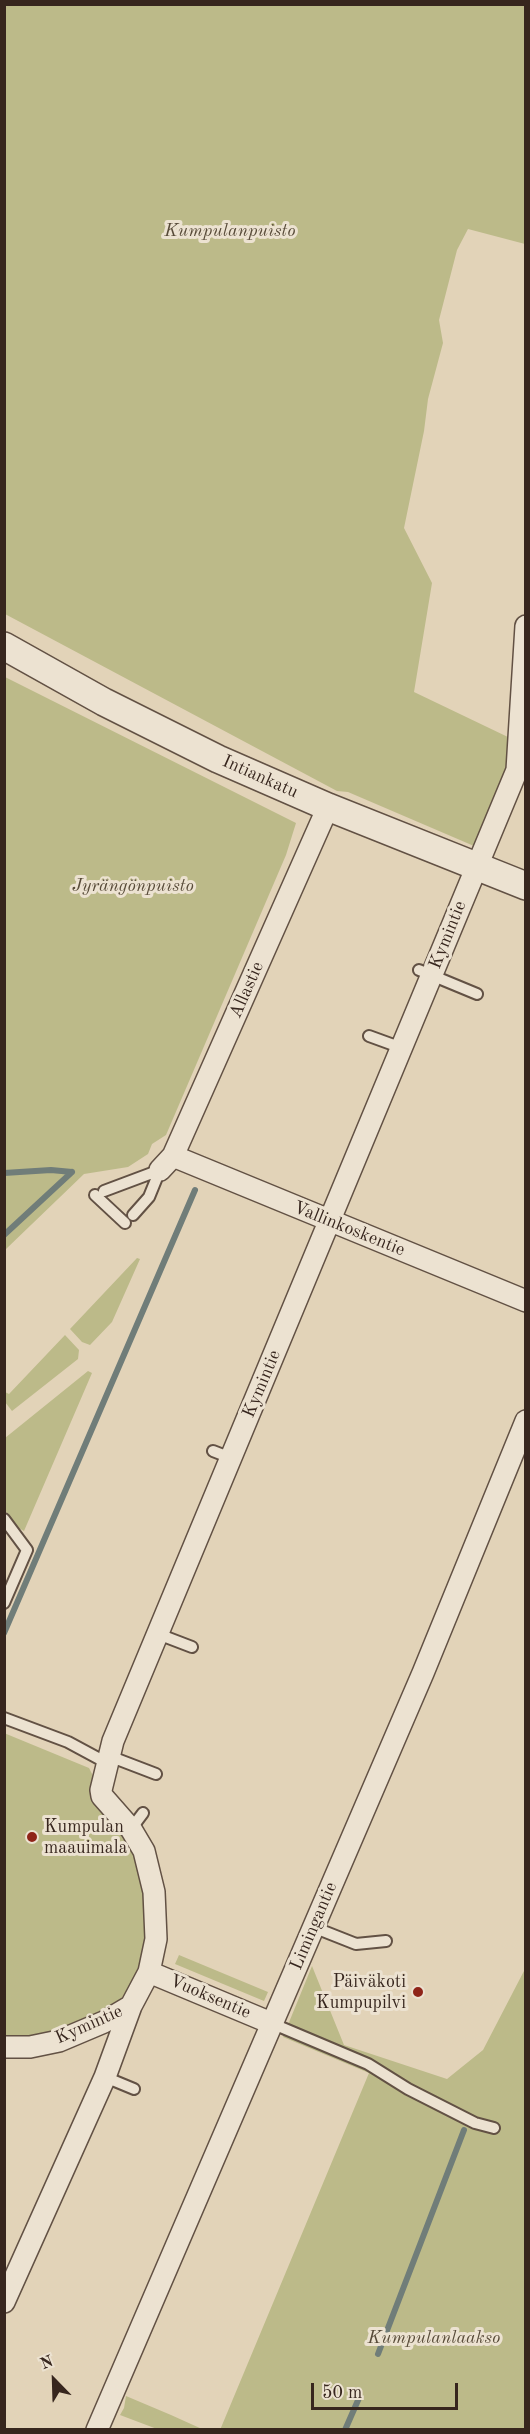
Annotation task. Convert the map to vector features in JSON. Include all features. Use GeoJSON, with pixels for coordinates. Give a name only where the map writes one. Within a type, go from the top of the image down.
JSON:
{"type":"FeatureCollection","features":[{"type":"Feature","properties":{"kind":"street","name":"Kymintie"},"geometry":{"type":"LineString","coordinates":[[4,2048],[30,2047],[59,2041],[104,2022],[131,2006],[148,1972],[156,1939],[154,1892],[137,1821],[102,1796],[101,1790],[113,1741],[158,1634],[222,1455],[330,1221],[402,1048],[426,972],[477,867],[517,770],[525,636]]}},
{"type":"Feature","properties":{"kind":"street","name":"Intiankatu"},"geometry":{"type":"LineString","coordinates":[[4,646],[104,702],[218,759],[328,807],[525,886]]}},
{"type":"Feature","properties":{"kind":"street","name":"Allastie"},"geometry":{"type":"LineString","coordinates":[[167,1163],[328,807]]}},
{"type":"Feature","properties":{"kind":"street","name":"Vallinkoskentie"},"geometry":{"type":"LineString","coordinates":[[167,1163],[330,1221],[525,1301]]}},
{"type":"Feature","properties":{"kind":"street","name":"Limingantie"},"geometry":{"type":"LineString","coordinates":[[97,2430],[423,1673],[525,1421]]}},
{"type":"Feature","properties":{"kind":"street","name":"Vuoksentie"},"geometry":{"type":"LineString","coordinates":[[148,1972],[271,2023]]}},
{"type":"Feature","properties":{"kind":"street"},"geometry":{"type":"LineString","coordinates":[[4,2302],[105,2077],[131,2006]]}},
{"type":"Feature","properties":{"kind":"lane"},"geometry":{"type":"LineString","coordinates":[[426,972],[477,994]]}},
{"type":"Feature","properties":{"kind":"lane"},"geometry":{"type":"LineString","coordinates":[[369,1035],[402,1048]]}},
{"type":"Feature","properties":{"kind":"lane"},"geometry":{"type":"LineString","coordinates":[[167,1163],[149,1197],[129,1219],[100,1193],[167,1163]]}},
{"type":"Feature","properties":{"kind":"lane"},"geometry":{"type":"LineString","coordinates":[[4,1519],[27,1550],[4,1603]]}},
{"type":"Feature","properties":{"kind":"lane"},"geometry":{"type":"LineString","coordinates":[[158,1634],[192,1647]]}},
{"type":"Feature","properties":{"kind":"lane"},"geometry":{"type":"LineString","coordinates":[[4,1718],[108,1760],[156,1774]]}},
{"type":"Feature","properties":{"kind":"lane"},"geometry":{"type":"LineString","coordinates":[[313,1928],[356,1944],[386,1941]]}},
{"type":"Feature","properties":{"kind":"lane"},"geometry":{"type":"LineString","coordinates":[[271,2023],[368,2064],[408,2089],[475,2123],[494,2128]]}},
{"type":"Feature","properties":{"kind":"lane"},"geometry":{"type":"LineString","coordinates":[[105,2077],[134,2089]]}},
{"type":"Feature","properties":{"kind":"green space","name":"Kumpulanpuisto"},"geometry":{"type":"Polygon","coordinates":[[[4,5],[525,5],[525,244],[468,229],[457,250],[439,320],[443,343],[428,399],[424,431],[404,528],[432,583],[414,692],[510,738],[506,774],[474,846],[348,792],[337,791],[5,614],[4,5]]]}},
{"type":"Feature","properties":{"kind":"green space","name":"Jyrängönpuisto"},"geometry":{"type":"Polygon","coordinates":[[[5,677],[296,823],[286,855],[166,1135],[152,1144],[148,1154],[128,1167],[84,1174],[5,1250],[5,677]]]}},
{"type":"Feature","properties":{"kind":"green space"},"geometry":{"type":"Polygon","coordinates":[[[137,1258],[140,1259],[112,1322],[90,1345],[82,1342],[70,1329],[137,1258]]]}},
{"type":"Feature","properties":{"kind":"green space"},"geometry":{"type":"Polygon","coordinates":[[[65,1335],[79,1350],[78,1359],[12,1411],[5,1402],[5,1392],[9,1394],[65,1335]]]}},
{"type":"Feature","properties":{"kind":"green space"},"geometry":{"type":"Polygon","coordinates":[[[88,1371],[92,1373],[24,1531],[17,1527],[5,1510],[5,1438],[88,1371]]]}},
{"type":"Feature","properties":{"kind":"green space"},"geometry":{"type":"Polygon","coordinates":[[[4,1733],[89,1768],[141,1870],[150,1919],[141,1966],[117,2006],[61,2034],[5,2041],[4,1733]]]}},
{"type":"Feature","properties":{"kind":"green space"},"geometry":{"type":"Polygon","coordinates":[[[179,1955],[268,1992],[264,2001],[175,1964],[179,1955]]]}},
{"type":"Feature","properties":{"kind":"green space","name":"Kumpulanlaakso"},"geometry":{"type":"Polygon","coordinates":[[[312,1966],[344,2045],[447,2079],[483,2050],[525,1969],[525,2429],[220,2430],[369,2073],[283,2037],[312,1966]]]}},
{"type":"Feature","properties":{"kind":"green space"},"geometry":{"type":"Polygon","coordinates":[[[126,2396],[202,2429],[157,2429],[120,2415],[126,2396]]]}},
{"type":"Feature","properties":{"kind":"waterway"},"geometry":{"type":"LineString","coordinates":[[4,1173],[51,1170],[72,1172]]}},
{"type":"Feature","properties":{"kind":"waterway"},"geometry":{"type":"LineString","coordinates":[[4,1235],[72,1172]]}},
{"type":"Feature","properties":{"kind":"waterway"},"geometry":{"type":"LineString","coordinates":[[4,1633],[195,1190]]}},
{"type":"Feature","properties":{"kind":"waterway"},"geometry":{"type":"LineString","coordinates":[[378,2354],[464,2130]]}},
{"type":"Feature","properties":{"kind":"waterway"},"geometry":{"type":"LineString","coordinates":[[345,2430],[359,2398]]}},
{"type":"Feature","properties":{"kind":"place","name":"Kumpulan maauimala"},"geometry":{"type":"Point","coordinates":[32,1837]}},
{"type":"Feature","properties":{"kind":"place","name":"Päiväkoti Kumpupilvi"},"geometry":{"type":"Point","coordinates":[418,1992]}}]}
